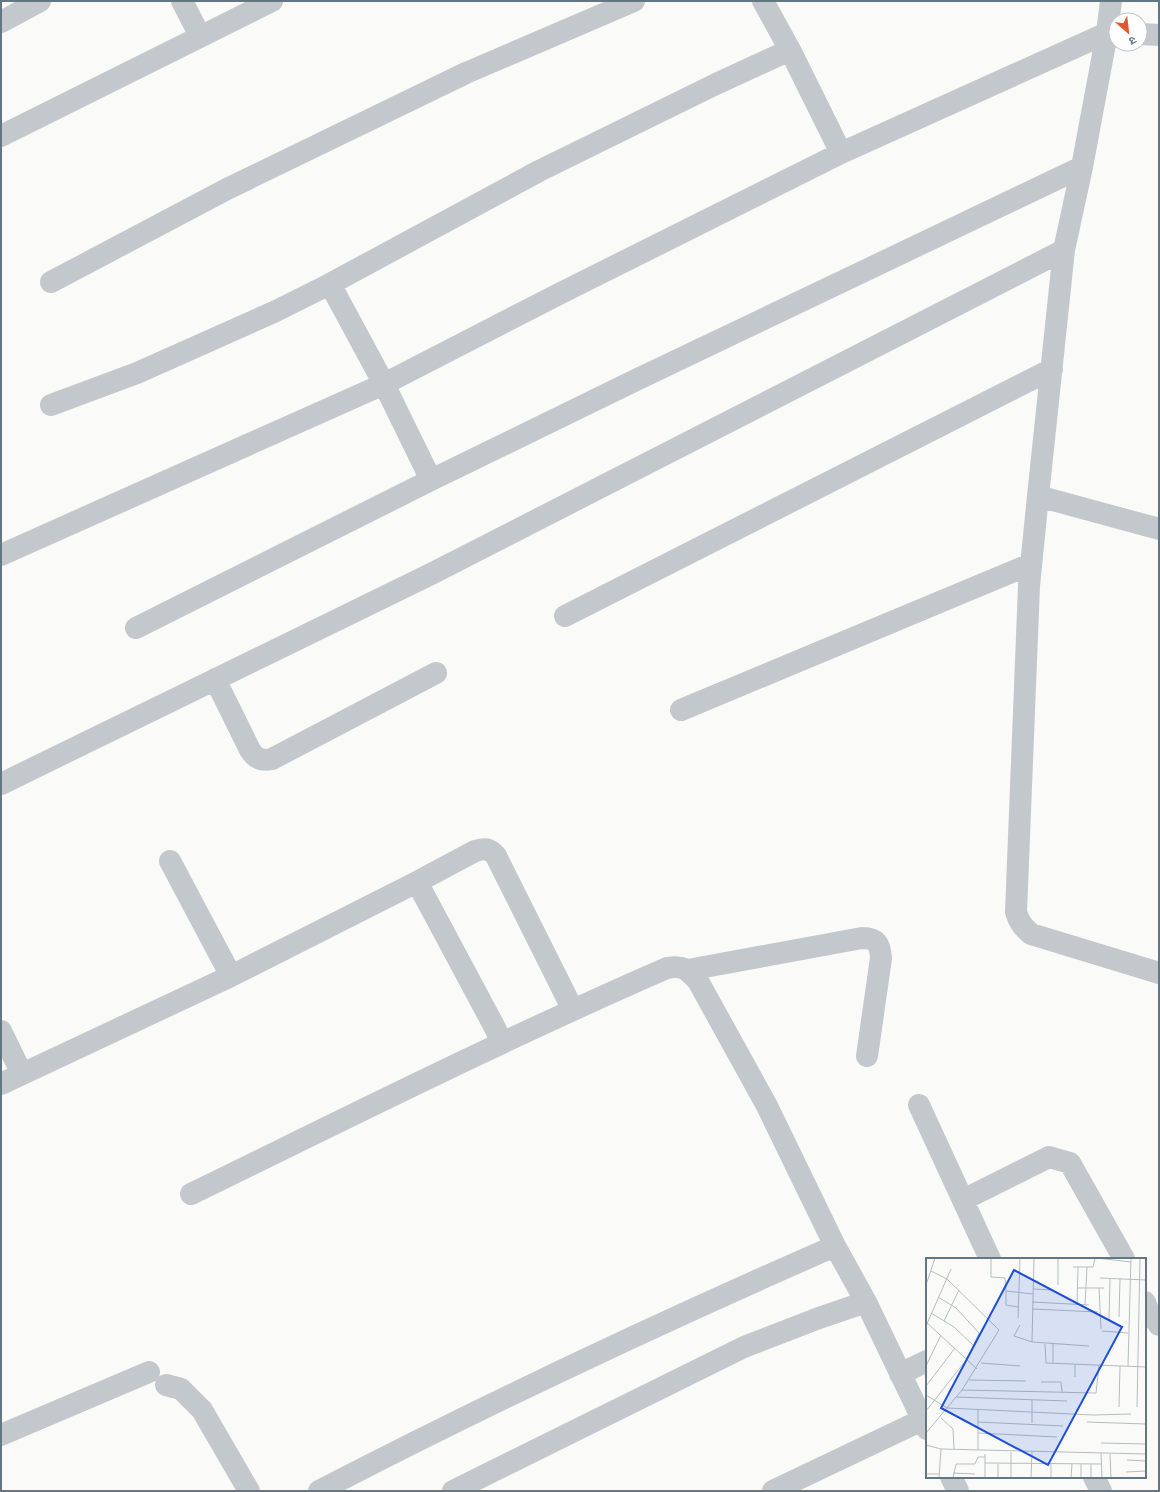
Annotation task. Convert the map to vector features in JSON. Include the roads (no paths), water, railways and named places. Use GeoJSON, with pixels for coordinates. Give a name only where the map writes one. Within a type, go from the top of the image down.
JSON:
{"type":"FeatureCollection","features":[{"type":"Feature","properties":{"kind":"street"},"geometry":{"type":"LineString","coordinates":[[1,22],[40,1]]}},
{"type":"Feature","properties":{"kind":"street"},"geometry":{"type":"LineString","coordinates":[[182,1],[200,36]]}},
{"type":"Feature","properties":{"kind":"street"},"geometry":{"type":"LineString","coordinates":[[1,136],[272,1]]}},
{"type":"Feature","properties":{"kind":"street"},"geometry":{"type":"LineString","coordinates":[[51,282],[227,189],[466,73],[634,1]]}},
{"type":"Feature","properties":{"kind":"street"},"geometry":{"type":"LineString","coordinates":[[763,1],[790,50],[841,153]]}},
{"type":"Feature","properties":{"kind":"street"},"geometry":{"type":"LineString","coordinates":[[1111,1],[1111,12]]}},
{"type":"Feature","properties":{"kind":"street"},"geometry":{"type":"LineString","coordinates":[[1148,34],[1159,35]]}},
{"type":"Feature","properties":{"kind":"street"},"geometry":{"type":"LineString","coordinates":[[1,555],[384,384],[573,287],[841,153],[1108,35]]}},
{"type":"Feature","properties":{"kind":"street"},"geometry":{"type":"LineString","coordinates":[[51,405],[137,372],[276,311],[330,284],[539,171],[716,84],[790,50]]}},
{"type":"Feature","properties":{"kind":"street"},"geometry":{"type":"LineString","coordinates":[[1108,51],[1064,250],[1031,564],[1016,912],[1018,921],[1031,934],[1159,973]]}},
{"type":"Feature","properties":{"kind":"street"},"geometry":{"type":"LineString","coordinates":[[136,628],[431,480],[1082,167]]}},
{"type":"Feature","properties":{"kind":"street"},"geometry":{"type":"LineString","coordinates":[[1,784],[431,574],[1064,250]]}},
{"type":"Feature","properties":{"kind":"street"},"geometry":{"type":"LineString","coordinates":[[330,284],[384,384],[431,480]]}},
{"type":"Feature","properties":{"kind":"street"},"geometry":{"type":"LineString","coordinates":[[565,616],[1052,369]]}},
{"type":"Feature","properties":{"kind":"street"},"geometry":{"type":"LineString","coordinates":[[1038,496],[1159,529]]}},
{"type":"Feature","properties":{"kind":"street"},"geometry":{"type":"LineString","coordinates":[[681,710],[1031,564]]}},
{"type":"Feature","properties":{"kind":"street"},"geometry":{"type":"LineString","coordinates":[[215,679],[250,750],[255,758],[263,761],[272,759],[436,673]]}},
{"type":"Feature","properties":{"kind":"street"},"geometry":{"type":"LineString","coordinates":[[1,1084],[231,976],[475,851],[484,848],[492,851],[496,856],[572,1010]]}},
{"type":"Feature","properties":{"kind":"street"},"geometry":{"type":"LineString","coordinates":[[170,861],[231,976]]}},
{"type":"Feature","properties":{"kind":"street"},"geometry":{"type":"LineString","coordinates":[[417,882],[502,1043]]}},
{"type":"Feature","properties":{"kind":"street"},"geometry":{"type":"LineString","coordinates":[[688,970],[862,938],[870,938],[877,943],[880,949],[881,958],[867,1056]]}},
{"type":"Feature","properties":{"kind":"street"},"geometry":{"type":"LineString","coordinates":[[191,1194],[391,1095],[572,1010],[667,968],[678,966],[688,970],[698,981],[767,1106],[835,1246],[866,1302],[925,1424],[773,1491]]}},
{"type":"Feature","properties":{"kind":"street"},"geometry":{"type":"LineString","coordinates":[[1,1031],[22,1074]]}},
{"type":"Feature","properties":{"kind":"street"},"geometry":{"type":"LineString","coordinates":[[919,1105],[990,1258]]}},
{"type":"Feature","properties":{"kind":"street"},"geometry":{"type":"LineString","coordinates":[[963,1200],[1049,1157],[1070,1163],[1123,1258]]}},
{"type":"Feature","properties":{"kind":"street"},"geometry":{"type":"LineString","coordinates":[[320,1491],[555,1373],[745,1285],[835,1246]]}},
{"type":"Feature","properties":{"kind":"street"},"geometry":{"type":"LineString","coordinates":[[453,1491],[482,1484],[744,1347],[819,1318],[866,1302]]}},
{"type":"Feature","properties":{"kind":"street"},"geometry":{"type":"LineString","coordinates":[[1146,1305],[1159,1325]]}},
{"type":"Feature","properties":{"kind":"street"},"geometry":{"type":"LineString","coordinates":[[900,1374],[926,1361]]}},
{"type":"Feature","properties":{"kind":"street"},"geometry":{"type":"LineString","coordinates":[[1,1435],[149,1372]]}},
{"type":"Feature","properties":{"kind":"street"},"geometry":{"type":"LineString","coordinates":[[166,1385],[181,1389],[202,1410],[249,1491]]}},
{"type":"Feature","properties":{"kind":"street"},"geometry":{"type":"LineString","coordinates":[[952,1478],[958,1491]]}},
{"type":"Feature","properties":{"kind":"street"},"geometry":{"type":"LineString","coordinates":[[1094,1478],[1101,1491]]}}]}
